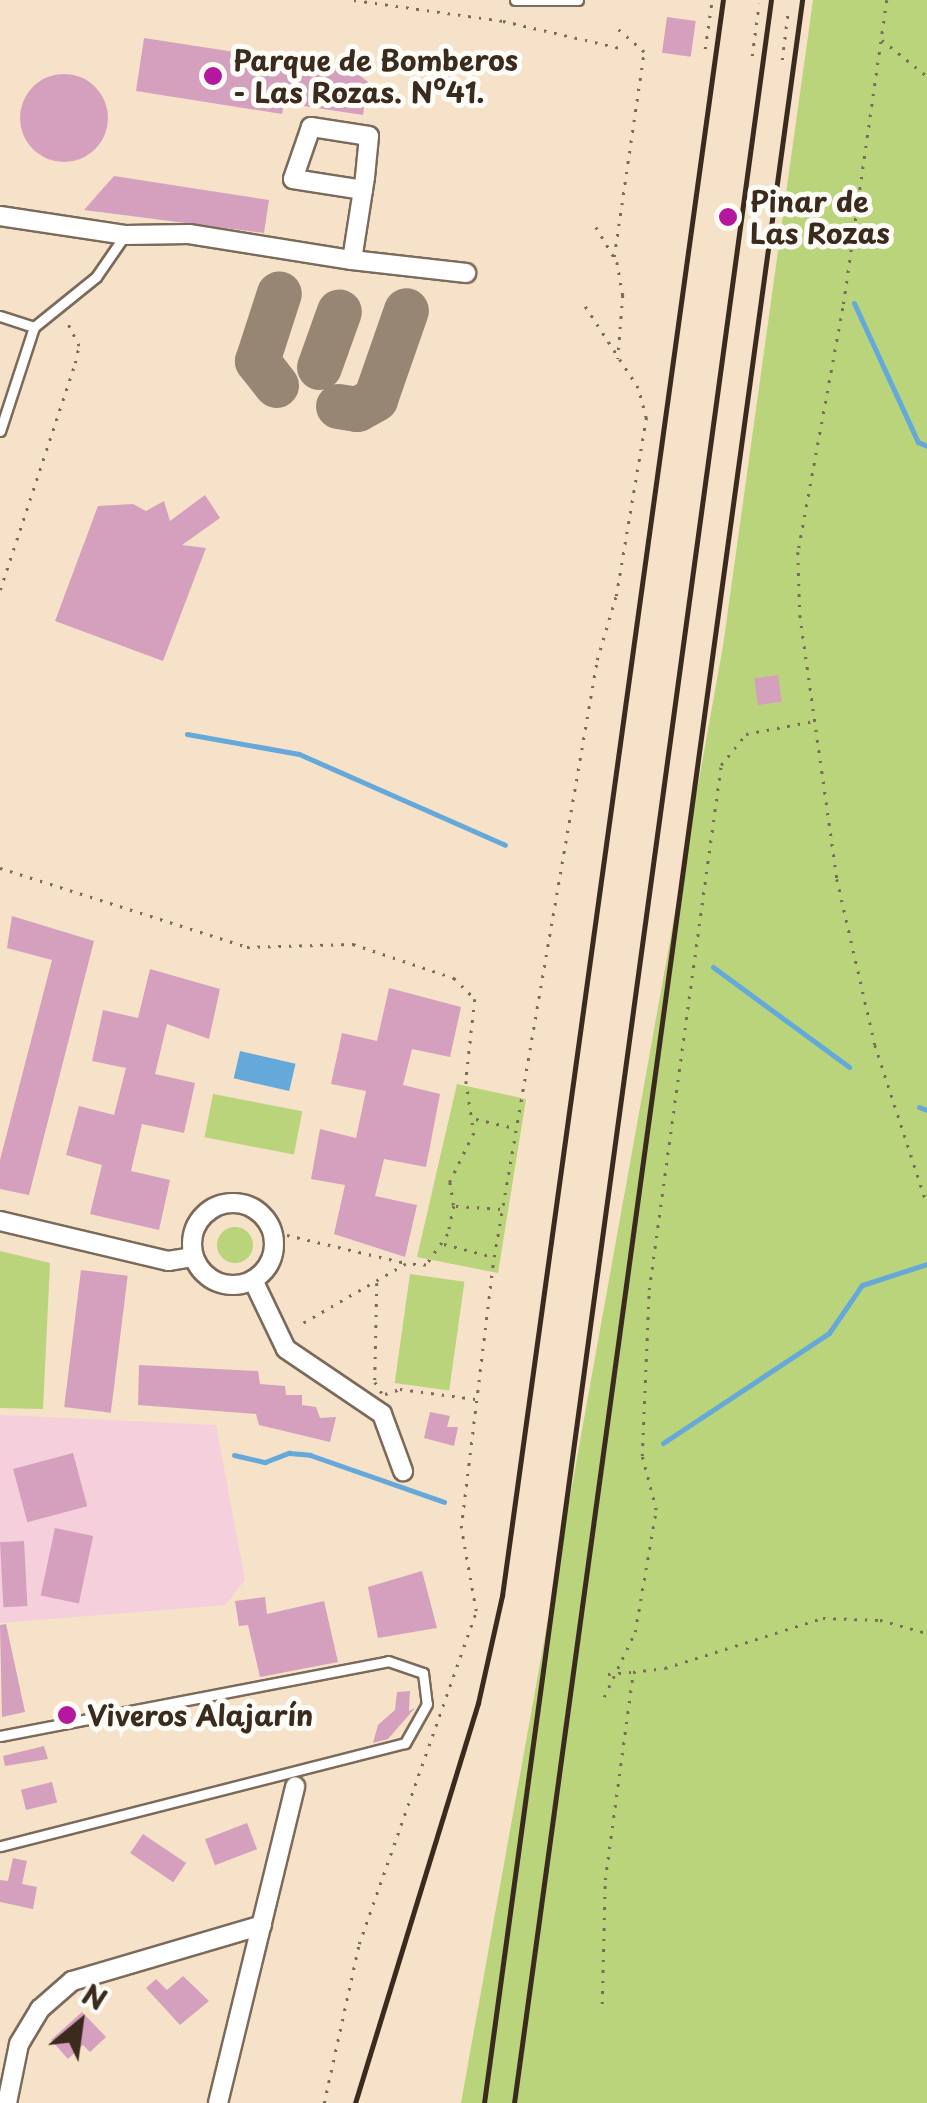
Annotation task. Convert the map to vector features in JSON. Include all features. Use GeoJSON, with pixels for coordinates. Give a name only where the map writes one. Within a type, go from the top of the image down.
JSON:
{"type":"FeatureCollection","features":[{"type":"Feature","properties":{"kind":"street"},"geometry":{"type":"LineString","coordinates":[[352,260],[362,190],[369,136],[311,127],[293,179],[362,190]]}},
{"type":"Feature","properties":{"kind":"street"},"geometry":{"type":"LineString","coordinates":[[0,216],[125,236],[189,234],[352,260],[466,273]]}},
{"type":"Feature","properties":{"kind":"street"},"geometry":{"type":"LineString","coordinates":[[225,1204],[256,1211],[274,1246],[253,1280],[218,1283],[194,1257],[198,1223],[225,1204]]}},
{"type":"Feature","properties":{"kind":"street"},"geometry":{"type":"LineString","coordinates":[[0,1221],[168,1262],[194,1257]]}},
{"type":"Feature","properties":{"kind":"street"},"geometry":{"type":"LineString","coordinates":[[253,1280],[277,1339],[380,1401],[396,1437],[403,1471]]}},
{"type":"Feature","properties":{"kind":"street"},"geometry":{"type":"LineString","coordinates":[[218,2103],[294,1786]]}},
{"type":"Feature","properties":{"kind":"street"},"geometry":{"type":"LineString","coordinates":[[7,2103],[19,2044],[40,2009],[72,1980],[262,1924]]}},
{"type":"Feature","properties":{"kind":"lane"},"geometry":{"type":"LineString","coordinates":[[515,0],[578,0]]}},
{"type":"Feature","properties":{"kind":"lane"},"geometry":{"type":"LineString","coordinates":[[0,431],[34,327],[96,277],[125,236]]}},
{"type":"Feature","properties":{"kind":"lane"},"geometry":{"type":"LineString","coordinates":[[0,316],[34,327]]}},
{"type":"Feature","properties":{"kind":"lane"},"geometry":{"type":"LineString","coordinates":[[0,1736],[388,1661],[423,1673],[428,1704],[405,1743],[0,1846]]}},
{"type":"Feature","properties":{"kind":"path"},"geometry":{"type":"LineString","coordinates":[[354,0],[502,21],[624,49]]}},
{"type":"Feature","properties":{"kind":"path"},"geometry":{"type":"LineString","coordinates":[[705,49],[712,0]]}},
{"type":"Feature","properties":{"kind":"path"},"geometry":{"type":"LineString","coordinates":[[887,0],[843,308],[798,552],[814,721],[838,878],[875,1045],[927,1204]]}},
{"type":"Feature","properties":{"kind":"path"},"geometry":{"type":"LineString","coordinates":[[752,56],[759,3]]}},
{"type":"Feature","properties":{"kind":"path"},"geometry":{"type":"LineString","coordinates":[[782,60],[788,11]]}},
{"type":"Feature","properties":{"kind":"path"},"geometry":{"type":"LineString","coordinates":[[614,257],[644,52],[618,29]]}},
{"type":"Feature","properties":{"kind":"path"},"geometry":{"type":"LineString","coordinates":[[881,39],[927,76]]}},
{"type":"Feature","properties":{"kind":"path"},"geometry":{"type":"LineString","coordinates":[[596,226],[614,257],[623,294],[617,362]]}},
{"type":"Feature","properties":{"kind":"path"},"geometry":{"type":"LineString","coordinates":[[324,2103],[359,1944],[474,1626],[475,1589],[460,1536],[494,1257],[646,418],[638,388],[617,362],[584,305]]}},
{"type":"Feature","properties":{"kind":"path"},"geometry":{"type":"LineString","coordinates":[[0,590],[79,346],[58,310]]}},
{"type":"Feature","properties":{"kind":"path"},"geometry":{"type":"LineString","coordinates":[[0,565],[11,562]]}},
{"type":"Feature","properties":{"kind":"path"},"geometry":{"type":"LineString","coordinates":[[604,1697],[635,1632],[656,1510],[642,1456],[650,1290],[721,765],[746,734],[814,721]]}},
{"type":"Feature","properties":{"kind":"path"},"geometry":{"type":"LineString","coordinates":[[0,868],[247,947],[339,942],[454,978],[475,999],[477,1012],[466,1081],[474,1119],[468,1156],[450,1182],[454,1206],[442,1244],[426,1264],[406,1264],[287,1235],[274,1246]]}},
{"type":"Feature","properties":{"kind":"path"},"geometry":{"type":"LineString","coordinates":[[474,1119],[515,1128]]}},
{"type":"Feature","properties":{"kind":"path"},"geometry":{"type":"LineString","coordinates":[[454,1206],[502,1209]]}},
{"type":"Feature","properties":{"kind":"path"},"geometry":{"type":"LineString","coordinates":[[442,1244],[494,1257]]}},
{"type":"Feature","properties":{"kind":"path"},"geometry":{"type":"LineString","coordinates":[[277,1339],[406,1264]]}},
{"type":"Feature","properties":{"kind":"path"},"geometry":{"type":"LineString","coordinates":[[378,1281],[375,1382],[380,1401],[400,1389],[476,1399]]}},
{"type":"Feature","properties":{"kind":"path"},"geometry":{"type":"LineString","coordinates":[[608,1674],[665,1668],[823,1618],[880,1620],[927,1633]]}},
{"type":"Feature","properties":{"kind":"path"},"geometry":{"type":"LineString","coordinates":[[602,2004],[605,1880],[632,1672]]}},
{"type":"Feature","properties":{"kind":"shaded area"},"geometry":{"type":"Polygon","coordinates":[[[0,1415],[216,1425],[245,1580],[225,1605],[0,1623],[0,1415]]]}},
{"type":"Feature","properties":{"kind":"green space"},"geometry":{"type":"Polygon","coordinates":[[[813,0],[927,0],[927,2103],[461,2103],[723,646],[813,0]]]}},
{"type":"Feature","properties":{"kind":"green space"},"geometry":{"type":"Polygon","coordinates":[[[457,1084],[526,1099],[498,1273],[417,1257],[457,1084]]]}},
{"type":"Feature","properties":{"kind":"green space"},"geometry":{"type":"Polygon","coordinates":[[[213,1094],[302,1111],[294,1155],[205,1137],[213,1094]]]}},
{"type":"Feature","properties":{"kind":"green space"},"geometry":{"type":"Polygon","coordinates":[[[235,1227],[248,1232],[253,1245],[248,1258],[235,1263],[222,1258],[217,1245],[222,1232],[235,1227]]]}},
{"type":"Feature","properties":{"kind":"green space"},"geometry":{"type":"Polygon","coordinates":[[[0,1251],[50,1263],[43,1409],[0,1408],[0,1251]]]}},
{"type":"Feature","properties":{"kind":"green space"},"geometry":{"type":"Polygon","coordinates":[[[410,1274],[464,1282],[449,1391],[395,1383],[410,1274]]]}},
{"type":"Feature","properties":{"kind":"water"},"geometry":{"type":"Polygon","coordinates":[[[240,1051],[296,1064],[289,1091],[234,1078],[240,1051]]]}},
{"type":"Feature","properties":{"kind":"building"},"geometry":{"type":"Polygon","coordinates":[[[667,17],[696,21],[691,57],[662,53],[667,17]]]}},
{"type":"Feature","properties":{"kind":"building"},"geometry":{"type":"Polygon","coordinates":[[[144,38],[353,70],[368,82],[363,115],[284,103],[282,114],[136,91],[144,38]]]}},
{"type":"Feature","properties":{"kind":"building"},"geometry":{"type":"Polygon","coordinates":[[[64,74],[95,87],[108,118],[95,149],[64,162],[33,149],[20,118],[33,87],[64,74]]]}},
{"type":"Feature","properties":{"kind":"building"},"geometry":{"type":"Polygon","coordinates":[[[114,176],[269,200],[264,233],[84,210],[114,176]]]}},
{"type":"Feature","properties":{"kind":"building"},"geometry":{"type":"Polygon","coordinates":[[[205,495],[220,518],[182,545],[206,548],[163,661],[55,621],[98,506],[133,504],[146,511],[164,501],[170,521],[205,495]]]}},
{"type":"Feature","properties":{"kind":"building"},"geometry":{"type":"Polygon","coordinates":[[[778,675],[782,702],[758,705],[754,678],[778,675]]]}},
{"type":"Feature","properties":{"kind":"building"},"geometry":{"type":"Polygon","coordinates":[[[12,916],[94,941],[29,1195],[0,1189],[0,1160],[52,960],[7,948],[12,916]]]}},
{"type":"Feature","properties":{"kind":"building"},"geometry":{"type":"Polygon","coordinates":[[[150,969],[220,989],[209,1039],[167,1024],[155,1074],[195,1083],[184,1133],[142,1124],[131,1171],[170,1180],[159,1230],[90,1214],[102,1165],[66,1155],[79,1106],[114,1115],[126,1068],[92,1061],[103,1010],[138,1018],[150,969]]]}},
{"type":"Feature","properties":{"kind":"building"},"geometry":{"type":"Polygon","coordinates":[[[389,988],[461,1007],[450,1057],[412,1049],[403,1085],[440,1094],[426,1167],[384,1159],[375,1196],[417,1205],[405,1257],[334,1234],[345,1185],[311,1179],[320,1129],[356,1138],[366,1091],[331,1084],[342,1033],[377,1041],[389,988]]]}},
{"type":"Feature","properties":{"kind":"building"},"geometry":{"type":"Polygon","coordinates":[[[81,1270],[128,1276],[111,1413],[64,1407],[81,1270]]]}},
{"type":"Feature","properties":{"kind":"building"},"geometry":{"type":"Polygon","coordinates":[[[139,1365],[258,1371],[260,1384],[285,1386],[286,1395],[302,1395],[302,1405],[316,1407],[320,1418],[336,1417],[330,1442],[259,1425],[256,1414],[138,1405],[139,1365]]]}},
{"type":"Feature","properties":{"kind":"building"},"geometry":{"type":"Polygon","coordinates":[[[430,1412],[450,1416],[447,1427],[458,1427],[454,1446],[424,1438],[430,1412]]]}},
{"type":"Feature","properties":{"kind":"building"},"geometry":{"type":"Polygon","coordinates":[[[73,1453],[87,1506],[27,1522],[13,1469],[73,1453]]]}},
{"type":"Feature","properties":{"kind":"building"},"geometry":{"type":"Polygon","coordinates":[[[55,1528],[93,1536],[79,1604],[41,1595],[55,1528]]]}},
{"type":"Feature","properties":{"kind":"building"},"geometry":{"type":"Polygon","coordinates":[[[24,1541],[27,1606],[3,1607],[0,1542],[24,1541]]]}},
{"type":"Feature","properties":{"kind":"building"},"geometry":{"type":"Polygon","coordinates":[[[422,1571],[437,1628],[378,1638],[368,1587],[422,1571]]]}},
{"type":"Feature","properties":{"kind":"building"},"geometry":{"type":"Polygon","coordinates":[[[265,1597],[267,1614],[324,1601],[338,1662],[260,1677],[248,1625],[239,1626],[235,1601],[265,1597]]]}},
{"type":"Feature","properties":{"kind":"building"},"geometry":{"type":"Polygon","coordinates":[[[6,1624],[25,1712],[2,1717],[0,1625],[6,1624]]]}},
{"type":"Feature","properties":{"kind":"building"},"geometry":{"type":"Polygon","coordinates":[[[410,1691],[409,1711],[415,1708],[388,1739],[373,1743],[378,1725],[395,1710],[397,1692],[410,1691]]]}},
{"type":"Feature","properties":{"kind":"building"},"geometry":{"type":"Polygon","coordinates":[[[44,1746],[48,1759],[5,1766],[3,1756],[44,1746]]]}},
{"type":"Feature","properties":{"kind":"building"},"geometry":{"type":"Polygon","coordinates":[[[52,1782],[57,1802],[26,1810],[21,1790],[52,1782]]]}},
{"type":"Feature","properties":{"kind":"building"},"geometry":{"type":"Polygon","coordinates":[[[247,1823],[257,1849],[215,1865],[205,1839],[247,1823]]]}},
{"type":"Feature","properties":{"kind":"building"},"geometry":{"type":"Polygon","coordinates":[[[143,1834],[186,1863],[173,1882],[130,1853],[143,1834]]]}},
{"type":"Feature","properties":{"kind":"building"},"geometry":{"type":"Polygon","coordinates":[[[13,1858],[27,1861],[22,1884],[37,1887],[33,1909],[0,1902],[0,1880],[8,1881],[13,1858]]]}},
{"type":"Feature","properties":{"kind":"building"},"geometry":{"type":"Polygon","coordinates":[[[183,1976],[209,2001],[180,2025],[146,1988],[156,1979],[167,1990],[183,1976]]]}},
{"type":"Feature","properties":{"kind":"building"},"geometry":{"type":"Polygon","coordinates":[[[82,2012],[106,2037],[90,2052],[83,2045],[68,2059],[51,2040],[82,2012]]]}},
{"type":"Feature","properties":{"kind":"waterway"},"geometry":{"type":"LineString","coordinates":[[854,303],[918,442],[927,446]]}},
{"type":"Feature","properties":{"kind":"waterway"},"geometry":{"type":"LineString","coordinates":[[187,734],[299,754],[505,845]]}},
{"type":"Feature","properties":{"kind":"waterway"},"geometry":{"type":"LineString","coordinates":[[713,967],[849,1067]]}},
{"type":"Feature","properties":{"kind":"waterway"},"geometry":{"type":"LineString","coordinates":[[919,1107],[927,1110]]}},
{"type":"Feature","properties":{"kind":"waterway"},"geometry":{"type":"LineString","coordinates":[[663,1443],[829,1333],[862,1285],[927,1264]]}},
{"type":"Feature","properties":{"kind":"waterway"},"geometry":{"type":"LineString","coordinates":[[234,1455],[265,1462],[289,1453],[310,1455],[444,1502]]}},
{"type":"Feature","properties":{"kind":"taxiway"},"geometry":{"type":"LineString","coordinates":[[276,385],[257,361],[279,293]]}},
{"type":"Feature","properties":{"kind":"taxiway"},"geometry":{"type":"LineString","coordinates":[[338,406],[357,409],[375,399],[406,310]]}},
{"type":"Feature","properties":{"kind":"taxiway"},"geometry":{"type":"LineString","coordinates":[[319,367],[339,311]]}},
{"type":"Feature","properties":{"kind":"railway"},"geometry":{"type":"LineString","coordinates":[[355,2103],[478,1703],[502,1596],[723,0]]}},
{"type":"Feature","properties":{"kind":"railway"},"geometry":{"type":"LineString","coordinates":[[484,2103],[771,0]]}},
{"type":"Feature","properties":{"kind":"railway"},"geometry":{"type":"LineString","coordinates":[[514,2103],[802,0]]}},
{"type":"Feature","properties":{"kind":"place","name":"Parque de Bomberos - Las Rozas. Nº41."},"geometry":{"type":"Point","coordinates":[213,76]}},
{"type":"Feature","properties":{"kind":"place","name":"Pinar de Las Rozas"},"geometry":{"type":"Point","coordinates":[728,217]}},
{"type":"Feature","properties":{"kind":"place","name":"Viveros Alajarín"},"geometry":{"type":"Point","coordinates":[67,1715]}}]}
